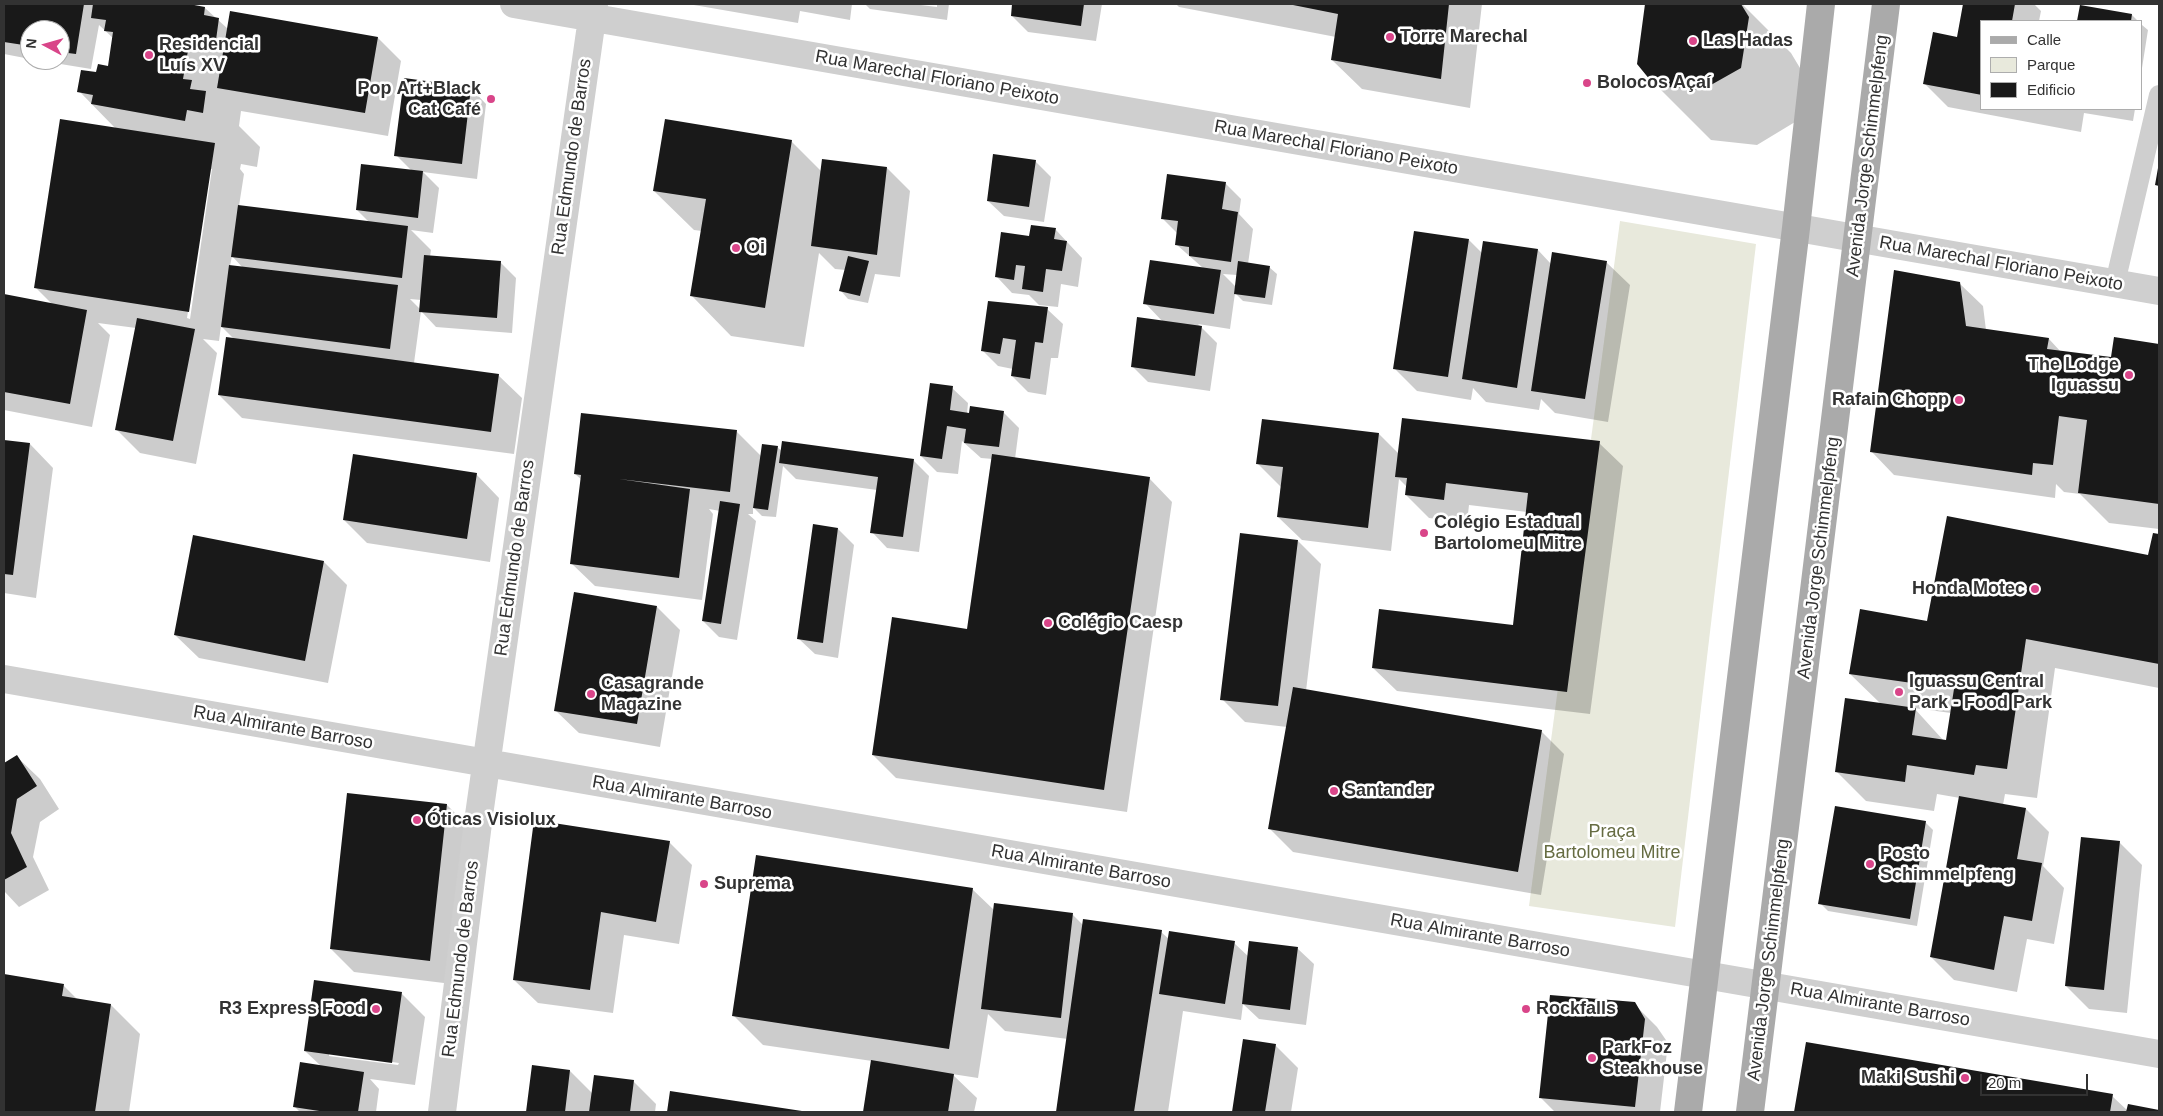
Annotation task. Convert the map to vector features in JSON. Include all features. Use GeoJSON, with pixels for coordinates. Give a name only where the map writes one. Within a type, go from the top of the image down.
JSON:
{"type":"FeatureCollection","features":[{"type":"Feature","properties":{"kind":"main road"},"geometry":{"type":"LineString","coordinates":[[1688,1112],[1796,228],[1821,4]]}},
{"type":"Feature","properties":{"kind":"main road","name":"Avenida Jorge Schimmelpfeng"},"geometry":{"type":"LineString","coordinates":[[1750,1112],[1886,4]]}},
{"type":"Feature","properties":{"kind":"street","name":"Rua Marechal Floriano Peixoto"},"geometry":{"type":"LineString","coordinates":[[514,4],[593,11],[1796,228],[2159,291]]}},
{"type":"Feature","properties":{"kind":"street","name":"Rua Edmundo de Barros"},"geometry":{"type":"LineString","coordinates":[[442,1112],[486,764],[593,11]]}},
{"type":"Feature","properties":{"kind":"street","name":"Rua Almirante Barroso"},"geometry":{"type":"LineString","coordinates":[[4,679],[2159,1054]]}},
{"type":"Feature","properties":{"kind":"lane"},"geometry":{"type":"LineString","coordinates":[[2115,283],[2159,95]]}},
{"type":"Feature","properties":{"kind":"green space","name":"Praça Bartolomeu Mitre"},"geometry":{"type":"Polygon","coordinates":[[[1620,221],[1756,244],[1675,927],[1529,906],[1620,221]]]}},
{"type":"Feature","properties":{"kind":"building"},"geometry":{"type":"Polygon","coordinates":[[[4,4],[84,4],[76,54],[70,53],[70,20],[20,20],[20,44],[4,42],[4,4]]]}},
{"type":"Feature","properties":{"kind":"building","name":"Residencial Luís XV"},"geometry":{"type":"Polygon","coordinates":[[[93,4],[189,4],[205,7],[204,15],[219,18],[216,40],[200,37],[198,46],[189,45],[183,79],[192,80],[190,89],[206,91],[203,113],[187,110],[185,121],[91,104],[93,95],[77,92],[81,70],[96,72],[98,64],[108,66],[113,32],[104,31],[106,20],[91,18],[93,4]]]}},
{"type":"Feature","properties":{"kind":"building"},"geometry":{"type":"Polygon","coordinates":[[[1012,4],[1084,4],[1081,26],[1011,16],[1012,4]]]}},
{"type":"Feature","properties":{"kind":"building","name":"Torre Marechal"},"geometry":{"type":"Polygon","coordinates":[[[1288,4],[1449,4],[1441,79],[1331,60],[1338,14],[1288,4]]]}},
{"type":"Feature","properties":{"kind":"building","name":"Las Hadas"},"geometry":{"type":"Polygon","coordinates":[[[1645,4],[1741,4],[1749,17],[1741,68],[1702,90],[1655,86],[1637,64],[1645,4]]]}},
{"type":"Feature","properties":{"kind":"building"},"geometry":{"type":"Polygon","coordinates":[[[1963,4],[2015,4],[2012,20],[1980,20],[1980,95],[1923,84],[1933,32],[1957,37],[1963,4]]]}},
{"type":"Feature","properties":{"kind":"building"},"geometry":{"type":"Polygon","coordinates":[[[2080,5],[2132,14],[2131,20],[2077,20],[2080,5]]]}},
{"type":"Feature","properties":{"kind":"building"},"geometry":{"type":"Polygon","coordinates":[[[230,11],[378,37],[365,113],[217,88],[230,11]]]}},
{"type":"Feature","properties":{"kind":"building"},"geometry":{"type":"Polygon","coordinates":[[[404,78],[471,87],[462,164],[394,156],[404,78]]]}},
{"type":"Feature","properties":{"kind":"building"},"geometry":{"type":"Polygon","coordinates":[[[60,119],[215,143],[189,312],[34,288],[60,119]]]}},
{"type":"Feature","properties":{"kind":"building","name":"Oi"},"geometry":{"type":"Polygon","coordinates":[[[665,119],[792,140],[765,308],[690,296],[706,199],[653,191],[665,119]]]}},
{"type":"Feature","properties":{"kind":"building"},"geometry":{"type":"Polygon","coordinates":[[[993,154],[1036,160],[1029,207],[987,201],[993,154]]]}},
{"type":"Feature","properties":{"kind":"building"},"geometry":{"type":"Polygon","coordinates":[[[822,159],[887,167],[877,255],[811,246],[822,159]]]}},
{"type":"Feature","properties":{"kind":"building"},"geometry":{"type":"Polygon","coordinates":[[[361,164],[423,171],[418,218],[356,210],[361,164]]]}},
{"type":"Feature","properties":{"kind":"building"},"geometry":{"type":"Polygon","coordinates":[[[2159,169],[2159,186],[2155,185],[2159,169]]]}},
{"type":"Feature","properties":{"kind":"building"},"geometry":{"type":"Polygon","coordinates":[[[1167,174],[1226,182],[1222,209],[1238,212],[1231,262],[1189,256],[1189,247],[1175,245],[1178,221],[1161,219],[1167,174]]]}},
{"type":"Feature","properties":{"kind":"building"},"geometry":{"type":"Polygon","coordinates":[[[238,205],[408,226],[402,278],[231,257],[238,205]]]}},
{"type":"Feature","properties":{"kind":"building"},"geometry":{"type":"Polygon","coordinates":[[[1031,225],[1056,228],[1054,239],[1067,241],[1062,271],[1046,269],[1043,292],[1022,289],[1025,266],[1016,265],[1014,280],[995,277],[1001,232],[1029,236],[1031,225]]]}},
{"type":"Feature","properties":{"kind":"building"},"geometry":{"type":"Polygon","coordinates":[[[1414,231],[1469,239],[1448,377],[1393,369],[1414,231]]]}},
{"type":"Feature","properties":{"kind":"building"},"geometry":{"type":"Polygon","coordinates":[[[1483,241],[1538,249],[1517,388],[1462,379],[1483,241]]]}},
{"type":"Feature","properties":{"kind":"building"},"geometry":{"type":"Polygon","coordinates":[[[1552,252],[1607,261],[1585,399],[1531,391],[1552,252]]]}},
{"type":"Feature","properties":{"kind":"building"},"geometry":{"type":"Polygon","coordinates":[[[424,255],[501,261],[497,318],[419,312],[424,255]]]}},
{"type":"Feature","properties":{"kind":"building"},"geometry":{"type":"Polygon","coordinates":[[[848,256],[869,261],[860,296],[839,291],[848,256]]]}},
{"type":"Feature","properties":{"kind":"building"},"geometry":{"type":"Polygon","coordinates":[[[1150,260],[1221,270],[1214,314],[1143,304],[1150,260]]]}},
{"type":"Feature","properties":{"kind":"building"},"geometry":{"type":"Polygon","coordinates":[[[1238,261],[1270,266],[1265,298],[1234,294],[1238,261]]]}},
{"type":"Feature","properties":{"kind":"building"},"geometry":{"type":"Polygon","coordinates":[[[229,265],[398,285],[390,349],[221,327],[229,265]]]}},
{"type":"Feature","properties":{"kind":"building","name":"Rafain Chopp"},"geometry":{"type":"Polygon","coordinates":[[[1894,270],[1960,282],[1966,326],[2049,338],[2047,349],[2111,357],[2114,337],[2159,344],[2159,504],[2078,493],[2087,420],[2059,416],[2053,465],[2033,463],[2032,475],[1870,452],[1894,270]]]}},
{"type":"Feature","properties":{"kind":"building"},"geometry":{"type":"Polygon","coordinates":[[[4,294],[87,310],[70,404],[4,392],[4,294]]]}},
{"type":"Feature","properties":{"kind":"building"},"geometry":{"type":"Polygon","coordinates":[[[988,301],[1048,307],[1043,343],[1035,342],[1030,379],[1011,376],[1016,340],[1003,338],[1000,354],[981,351],[988,301]]]}},
{"type":"Feature","properties":{"kind":"building"},"geometry":{"type":"Polygon","coordinates":[[[1137,317],[1202,326],[1195,376],[1131,367],[1137,317]]]}},
{"type":"Feature","properties":{"kind":"building"},"geometry":{"type":"Polygon","coordinates":[[[137,318],[195,329],[173,441],[115,430],[137,318]]]}},
{"type":"Feature","properties":{"kind":"building"},"geometry":{"type":"Polygon","coordinates":[[[226,337],[499,374],[491,432],[218,395],[226,337]]]}},
{"type":"Feature","properties":{"kind":"building"},"geometry":{"type":"Polygon","coordinates":[[[930,383],[953,386],[950,410],[969,413],[970,406],[1004,411],[999,447],[964,443],[966,429],[947,426],[942,459],[920,456],[930,383]]]}},
{"type":"Feature","properties":{"kind":"building"},"geometry":{"type":"Polygon","coordinates":[[[581,413],[737,430],[730,492],[619,479],[690,489],[679,578],[570,564],[581,475],[574,474],[581,413]]]}},
{"type":"Feature","properties":{"kind":"building"},"geometry":{"type":"Polygon","coordinates":[[[1402,418],[1600,441],[1567,692],[1372,668],[1379,609],[1513,625],[1528,493],[1446,483],[1444,500],[1405,495],[1407,478],[1395,477],[1402,418]]]}},
{"type":"Feature","properties":{"kind":"building"},"geometry":{"type":"Polygon","coordinates":[[[1262,419],[1379,433],[1368,528],[1277,517],[1283,467],[1256,464],[1262,419]]]}},
{"type":"Feature","properties":{"kind":"building"},"geometry":{"type":"Polygon","coordinates":[[[4,440],[30,443],[13,575],[4,574],[4,440]]]}},
{"type":"Feature","properties":{"kind":"building"},"geometry":{"type":"Polygon","coordinates":[[[782,441],[914,459],[903,537],[870,533],[878,477],[779,463],[782,441]]]}},
{"type":"Feature","properties":{"kind":"building"},"geometry":{"type":"Polygon","coordinates":[[[762,444],[778,446],[768,510],[753,508],[762,444]]]}},
{"type":"Feature","properties":{"kind":"building"},"geometry":{"type":"Polygon","coordinates":[[[353,454],[477,473],[467,539],[343,520],[353,454]]]}},
{"type":"Feature","properties":{"kind":"building","name":"Colégio Caesp"},"geometry":{"type":"Polygon","coordinates":[[[992,454],[1150,477],[1104,790],[872,755],[892,617],[967,629],[992,454]]]}},
{"type":"Feature","properties":{"kind":"building"},"geometry":{"type":"Polygon","coordinates":[[[720,501],[740,504],[721,624],[702,621],[720,501]]]}},
{"type":"Feature","properties":{"kind":"building"},"geometry":{"type":"Polygon","coordinates":[[[1947,516],[2148,555],[2153,533],[2159,534],[2159,664],[2026,639],[2007,769],[1976,765],[1974,775],[1907,765],[1905,782],[1835,772],[1845,698],[1916,708],[1912,735],[1946,740],[1954,689],[1849,674],[1860,609],[1927,621],[1947,516]]]}},
{"type":"Feature","properties":{"kind":"building"},"geometry":{"type":"Polygon","coordinates":[[[813,524],[838,528],[823,643],[797,639],[813,524]]]}},
{"type":"Feature","properties":{"kind":"building"},"geometry":{"type":"Polygon","coordinates":[[[1240,533],[1298,540],[1278,706],[1220,700],[1240,533]]]}},
{"type":"Feature","properties":{"kind":"building"},"geometry":{"type":"Polygon","coordinates":[[[193,535],[324,561],[305,661],[174,635],[193,535]]]}},
{"type":"Feature","properties":{"kind":"building"},"geometry":{"type":"Polygon","coordinates":[[[574,592],[657,606],[637,724],[554,711],[574,592]]]}},
{"type":"Feature","properties":{"kind":"building"},"geometry":{"type":"Polygon","coordinates":[[[1293,687],[1542,730],[1518,872],[1268,829],[1293,687]]]}},
{"type":"Feature","properties":{"kind":"building"},"geometry":{"type":"Polygon","coordinates":[[[17,755],[37,786],[17,799],[11,833],[27,867],[4,880],[4,763],[17,755]]]}},
{"type":"Feature","properties":{"kind":"building"},"geometry":{"type":"Polygon","coordinates":[[[347,793],[447,804],[430,961],[330,949],[347,793]]]}},
{"type":"Feature","properties":{"kind":"building"},"geometry":{"type":"Polygon","coordinates":[[[1959,796],[2026,808],[2017,859],[2042,863],[2032,921],[2004,916],[1994,970],[1930,957],[1959,796]]]}},
{"type":"Feature","properties":{"kind":"building"},"geometry":{"type":"Polygon","coordinates":[[[1835,806],[1926,821],[1910,919],[1818,904],[1835,806]]]}},
{"type":"Feature","properties":{"kind":"building"},"geometry":{"type":"Polygon","coordinates":[[[534,820],[670,841],[656,922],[601,912],[590,990],[513,980],[534,820]]]}},
{"type":"Feature","properties":{"kind":"building"},"geometry":{"type":"Polygon","coordinates":[[[2081,837],[2120,841],[2104,990],[2065,986],[2081,837]]]}},
{"type":"Feature","properties":{"kind":"building"},"geometry":{"type":"Polygon","coordinates":[[[756,855],[973,888],[949,1049],[732,1016],[756,855]]]}},
{"type":"Feature","properties":{"kind":"building"},"geometry":{"type":"Polygon","coordinates":[[[994,903],[1073,913],[1061,1018],[981,1009],[994,903]]]}},
{"type":"Feature","properties":{"kind":"building"},"geometry":{"type":"Polygon","coordinates":[[[1083,919],[1162,930],[1134,1112],[1056,1112],[1083,919]]]}},
{"type":"Feature","properties":{"kind":"building"},"geometry":{"type":"Polygon","coordinates":[[[1169,931],[1235,941],[1225,1004],[1159,994],[1169,931]]]}},
{"type":"Feature","properties":{"kind":"building"},"geometry":{"type":"Polygon","coordinates":[[[1249,941],[1298,947],[1290,1010],[1242,1004],[1249,941]]]}},
{"type":"Feature","properties":{"kind":"building"},"geometry":{"type":"Polygon","coordinates":[[[4,974],[64,984],[62,996],[111,1004],[95,1112],[4,1112],[4,974]]]}},
{"type":"Feature","properties":{"kind":"building"},"geometry":{"type":"Polygon","coordinates":[[[314,980],[402,992],[392,1063],[304,1051],[314,980]]]}},
{"type":"Feature","properties":{"kind":"building","name":"ParkFoz Steakhouse"},"geometry":{"type":"Polygon","coordinates":[[[1550,995],[1635,1002],[1645,1019],[1635,1107],[1539,1098],[1550,995]]]}},
{"type":"Feature","properties":{"kind":"building"},"geometry":{"type":"Polygon","coordinates":[[[1243,1039],[1276,1044],[1265,1112],[1232,1112],[1243,1039]]]}},
{"type":"Feature","properties":{"kind":"building"},"geometry":{"type":"Polygon","coordinates":[[[1806,1042],[2113,1094],[2110,1112],[1794,1112],[1806,1042]]]}},
{"type":"Feature","properties":{"kind":"building"},"geometry":{"type":"Polygon","coordinates":[[[871,1060],[954,1074],[948,1112],[863,1112],[871,1060]]]}},
{"type":"Feature","properties":{"kind":"building"},"geometry":{"type":"Polygon","coordinates":[[[300,1062],[364,1072],[358,1112],[326,1112],[293,1107],[300,1062]]]}},
{"type":"Feature","properties":{"kind":"building"},"geometry":{"type":"Polygon","coordinates":[[[532,1065],[570,1070],[565,1112],[526,1112],[532,1065]]]}},
{"type":"Feature","properties":{"kind":"building"},"geometry":{"type":"Polygon","coordinates":[[[594,1075],[634,1080],[630,1112],[589,1112],[594,1075]]]}},
{"type":"Feature","properties":{"kind":"building"},"geometry":{"type":"Polygon","coordinates":[[[670,1091],[802,1111],[667,1112],[670,1091]]]}},
{"type":"Feature","properties":{"kind":"building"},"geometry":{"type":"Polygon","coordinates":[[[2128,1104],[2159,1110],[2159,1112],[2126,1112],[2128,1104]]]}},
{"type":"Feature","properties":{"kind":"place","name":"Torre Marechal"},"geometry":{"type":"Point","coordinates":[1390,37]}},
{"type":"Feature","properties":{"kind":"place","name":"Las Hadas"},"geometry":{"type":"Point","coordinates":[1693,41]}},
{"type":"Feature","properties":{"kind":"place","name":"Residencial Luís XV"},"geometry":{"type":"Point","coordinates":[149,55]}},
{"type":"Feature","properties":{"kind":"place","name":"Bolocos Açaí"},"geometry":{"type":"Point","coordinates":[1587,83]}},
{"type":"Feature","properties":{"kind":"place","name":"Pop Art+Black Cat Café"},"geometry":{"type":"Point","coordinates":[491,99]}},
{"type":"Feature","properties":{"kind":"place","name":"Oi"},"geometry":{"type":"Point","coordinates":[736,248]}},
{"type":"Feature","properties":{"kind":"place","name":"The Lodge Iguassu"},"geometry":{"type":"Point","coordinates":[2129,375]}},
{"type":"Feature","properties":{"kind":"place","name":"Rafain Chopp"},"geometry":{"type":"Point","coordinates":[1959,400]}},
{"type":"Feature","properties":{"kind":"place","name":"Colégio Estadual Bartolomeu Mitre"},"geometry":{"type":"Point","coordinates":[1424,533]}},
{"type":"Feature","properties":{"kind":"place","name":"Honda Motec"},"geometry":{"type":"Point","coordinates":[2035,589]}},
{"type":"Feature","properties":{"kind":"place","name":"Colégio Caesp"},"geometry":{"type":"Point","coordinates":[1048,623]}},
{"type":"Feature","properties":{"kind":"place","name":"Iguassu Central Park - Food Park"},"geometry":{"type":"Point","coordinates":[1899,692]}},
{"type":"Feature","properties":{"kind":"place","name":"Casagrande Magazine"},"geometry":{"type":"Point","coordinates":[591,694]}},
{"type":"Feature","properties":{"kind":"place","name":"Santander"},"geometry":{"type":"Point","coordinates":[1334,791]}},
{"type":"Feature","properties":{"kind":"place","name":"Óticas Visiolux"},"geometry":{"type":"Point","coordinates":[417,820]}},
{"type":"Feature","properties":{"kind":"place","name":"Posto Schimmelpfeng"},"geometry":{"type":"Point","coordinates":[1870,864]}},
{"type":"Feature","properties":{"kind":"place","name":"Suprema"},"geometry":{"type":"Point","coordinates":[704,884]}},
{"type":"Feature","properties":{"kind":"place","name":"R3 Express Food"},"geometry":{"type":"Point","coordinates":[376,1009]}},
{"type":"Feature","properties":{"kind":"place","name":"Rockfalls"},"geometry":{"type":"Point","coordinates":[1526,1009]}},
{"type":"Feature","properties":{"kind":"place","name":"ParkFoz Steakhouse"},"geometry":{"type":"Point","coordinates":[1592,1058]}},
{"type":"Feature","properties":{"kind":"place","name":"Maki Sushi"},"geometry":{"type":"Point","coordinates":[1965,1078]}}]}
